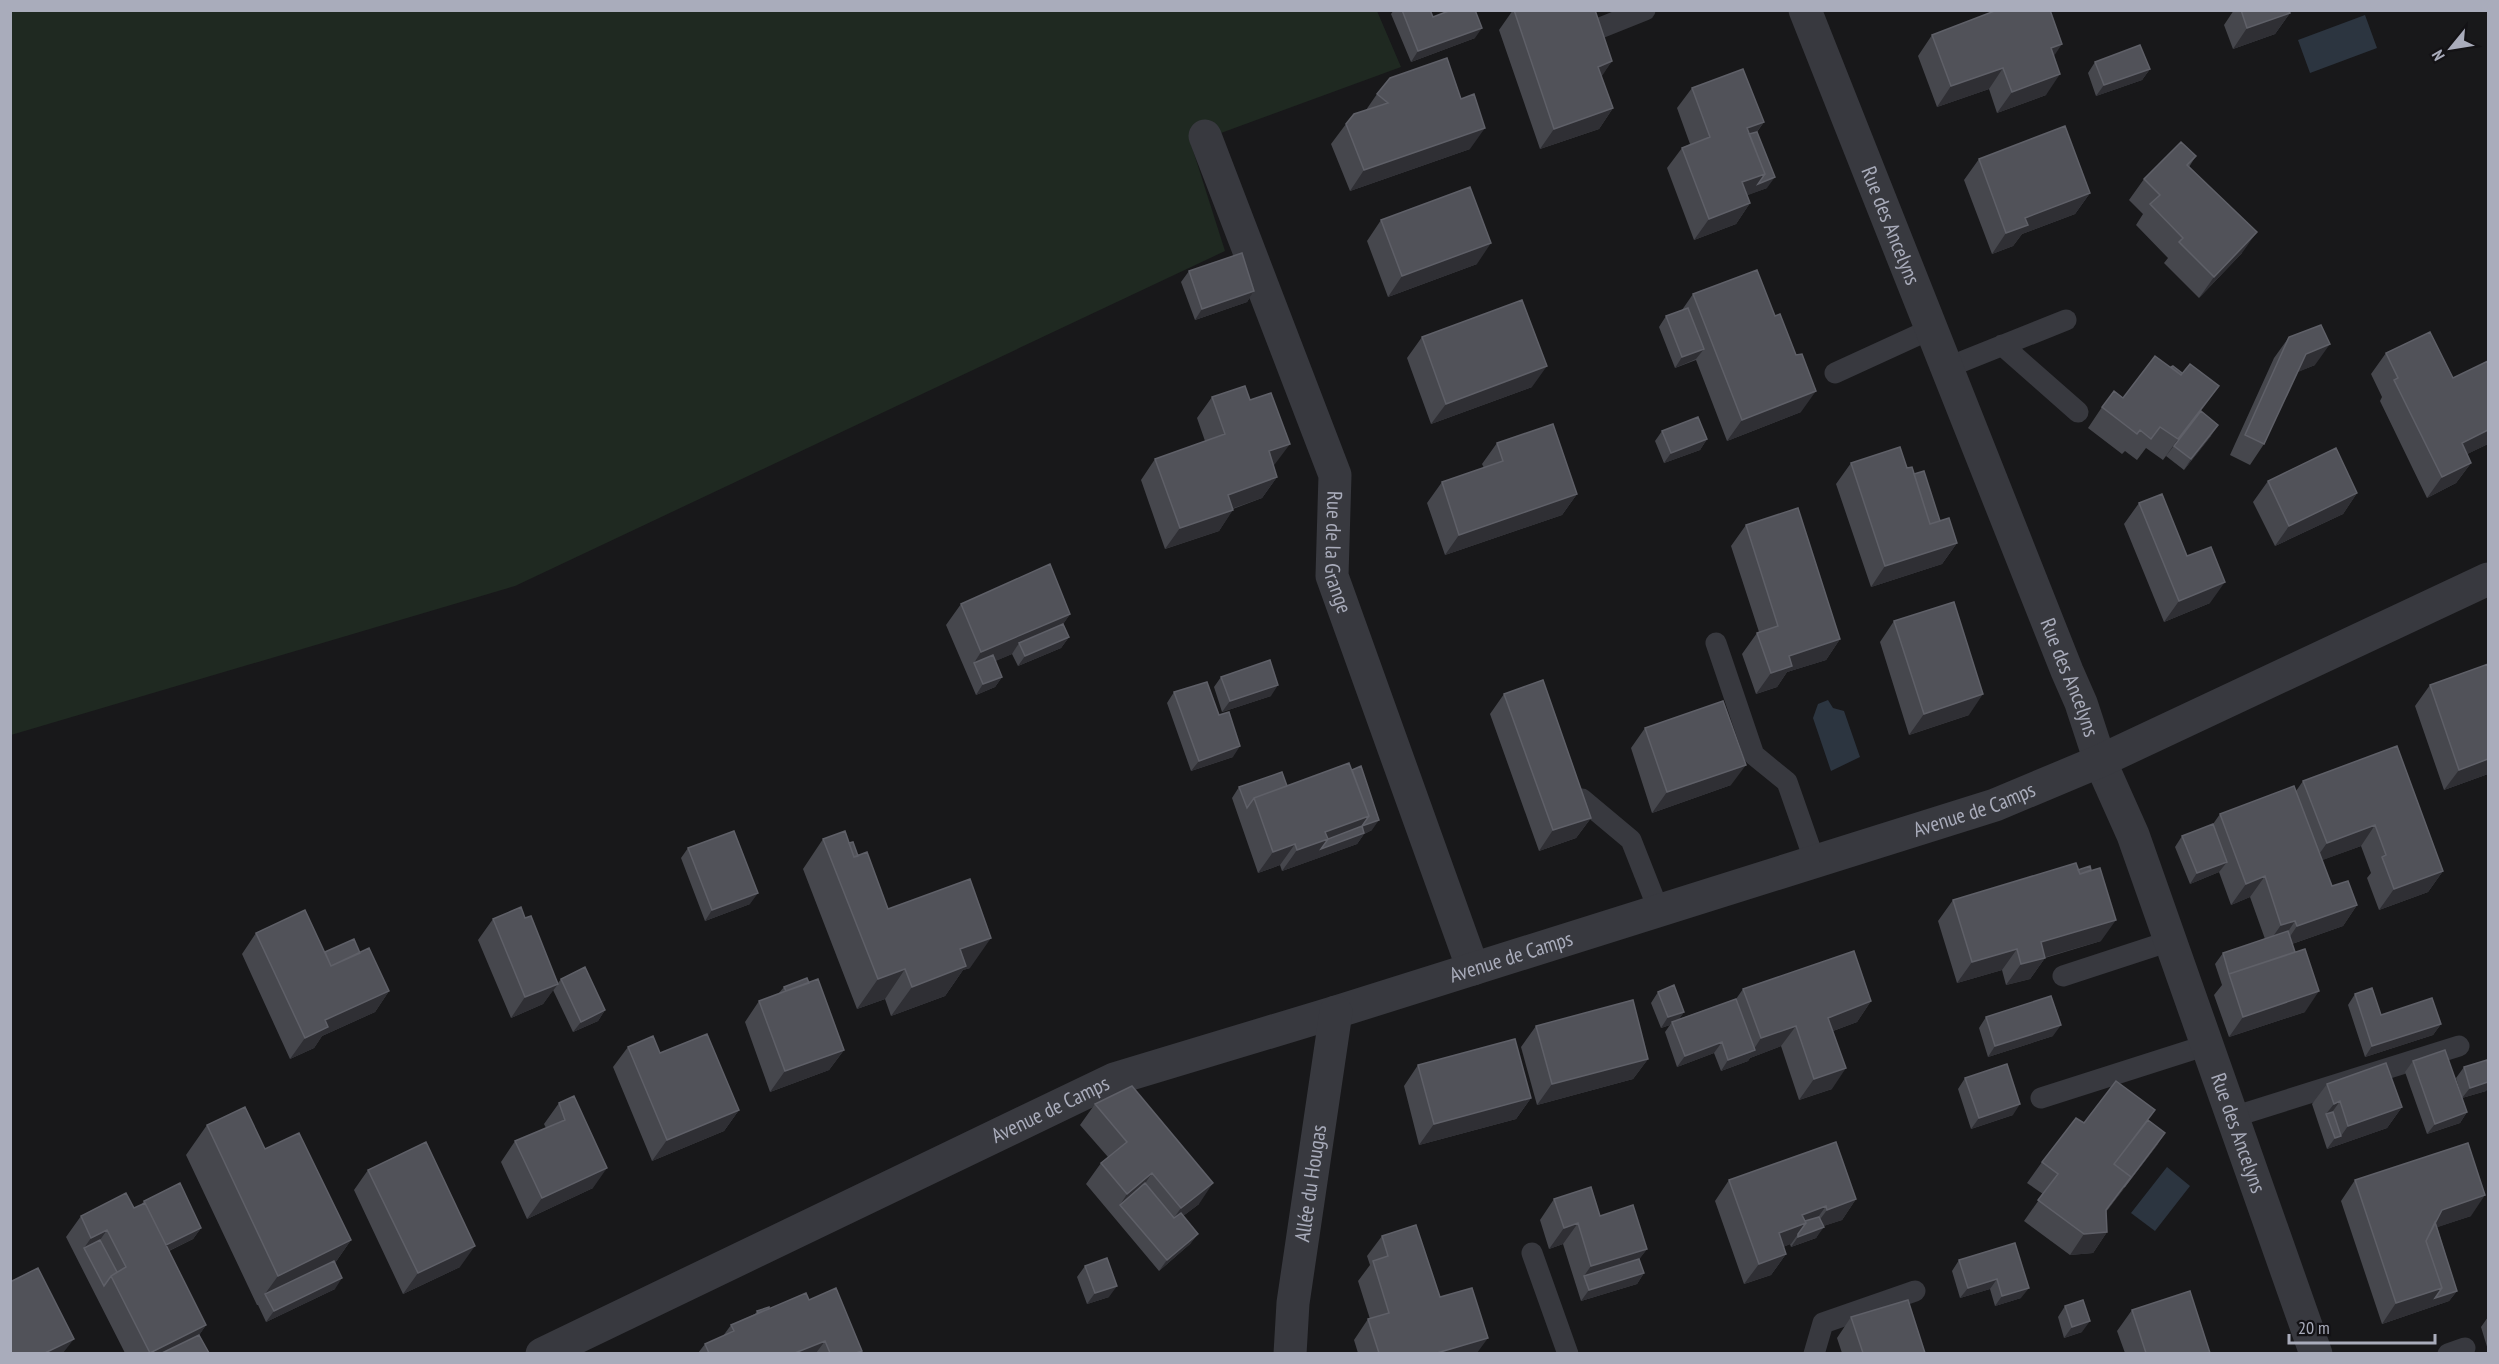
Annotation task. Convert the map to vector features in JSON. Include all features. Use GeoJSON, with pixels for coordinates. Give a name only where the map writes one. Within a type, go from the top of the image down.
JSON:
{"type":"FeatureCollection","features":[{"type":"Feature","properties":{"kind":"street","name":"Rue des Ancelyns"},"geometry":{"type":"LineString","coordinates":[[1805,10],[2081,703],[2100,761],[2133,835],[2316,1353]]}},
{"type":"Feature","properties":{"kind":"street","name":"Rue de la Grange"},"geometry":{"type":"LineString","coordinates":[[1204,136],[1335,475],[1332,576],[1473,969]]}},
{"type":"Feature","properties":{"kind":"street","name":"Avenue de Camps"},"geometry":{"type":"LineString","coordinates":[[542,1353],[1114,1079],[1336,1012],[1995,805],[2100,761],[2488,579]]}},
{"type":"Feature","properties":{"kind":"street","name":"Allée du Hougas"},"geometry":{"type":"LineString","coordinates":[[1290,1353],[1293,1304],[1336,1012]]}},
{"type":"Feature","properties":{"kind":"lane"},"geometry":{"type":"LineString","coordinates":[[1600,28],[1645,10]]}},
{"type":"Feature","properties":{"kind":"lane"},"geometry":{"type":"LineString","coordinates":[[1946,368],[2066,320]]}},
{"type":"Feature","properties":{"kind":"lane"},"geometry":{"type":"LineString","coordinates":[[1835,373],[1932,329]]}},
{"type":"Feature","properties":{"kind":"lane"},"geometry":{"type":"LineString","coordinates":[[2002,345],[2078,412]]}},
{"type":"Feature","properties":{"kind":"lane"},"geometry":{"type":"LineString","coordinates":[[1716,643],[1754,755],[1786,782],[1815,861]]}},
{"type":"Feature","properties":{"kind":"lane"},"geometry":{"type":"LineString","coordinates":[[1582,799],[1631,840],[1659,910]]}},
{"type":"Feature","properties":{"kind":"lane"},"geometry":{"type":"LineString","coordinates":[[2063,976],[2170,941]]}},
{"type":"Feature","properties":{"kind":"lane"},"geometry":{"type":"LineString","coordinates":[[2041,1098],[2207,1045]]}},
{"type":"Feature","properties":{"kind":"lane"},"geometry":{"type":"LineString","coordinates":[[2233,1117],[2459,1046]]}},
{"type":"Feature","properties":{"kind":"lane"},"geometry":{"type":"LineString","coordinates":[[1532,1252],[1568,1353]]}},
{"type":"Feature","properties":{"kind":"lane"},"geometry":{"type":"LineString","coordinates":[[1814,1353],[1823,1323],[1915,1291]]}},
{"type":"Feature","properties":{"kind":"shaded area"},"geometry":{"type":"Polygon","coordinates":[[[11,11],[1377,11],[1401,67],[1191,144],[1225,251],[515,586],[11,735],[11,11]]]}},
{"type":"Feature","properties":{"kind":"water"},"geometry":{"type":"Polygon","coordinates":[[[2365,15],[2377,48],[2310,73],[2298,40],[2365,15]]]}},
{"type":"Feature","properties":{"kind":"water"},"geometry":{"type":"Polygon","coordinates":[[[1828,700],[1833,708],[1844,711],[1860,757],[1831,771],[1813,718],[1818,704],[1828,700]]]}},
{"type":"Feature","properties":{"kind":"water"},"geometry":{"type":"Polygon","coordinates":[[[2167,1167],[2190,1186],[2155,1231],[2131,1213],[2167,1167]]]}},
{"type":"Feature","properties":{"kind":"building"},"geometry":{"type":"Polygon","coordinates":[[[1402,10],[1430,10],[1433,17],[1451,10],[1475,10],[1482,28],[1418,51],[1402,10]]]}},
{"type":"Feature","properties":{"kind":"building"},"geometry":{"type":"Polygon","coordinates":[[[1514,10],[1595,10],[1612,61],[1598,67],[1613,108],[1554,129],[1514,10]]]}},
{"type":"Feature","properties":{"kind":"building"},"geometry":{"type":"Polygon","coordinates":[[[1997,10],[2050,10],[2062,44],[2051,48],[2060,74],[2012,92],[2003,68],[1951,86],[1932,35],[1997,10]]]}},
{"type":"Feature","properties":{"kind":"building"},"geometry":{"type":"Polygon","coordinates":[[[2241,10],[2289,10],[2290,13],[2247,28],[2241,10]]]}},
{"type":"Feature","properties":{"kind":"building"},"geometry":{"type":"Polygon","coordinates":[[[2140,45],[2150,69],[2104,85],[2095,62],[2140,45]]]}},
{"type":"Feature","properties":{"kind":"building"},"geometry":{"type":"Polygon","coordinates":[[[1447,58],[1461,99],[1474,94],[1485,128],[1364,170],[1346,124],[1354,114],[1388,103],[1377,94],[1390,78],[1447,58]]]}},
{"type":"Feature","properties":{"kind":"building"},"geometry":{"type":"Polygon","coordinates":[[[1743,69],[1764,122],[1747,128],[1765,174],[1742,182],[1750,203],[1709,219],[1682,148],[1710,137],[1692,88],[1743,69]]]}},
{"type":"Feature","properties":{"kind":"building"},"geometry":{"type":"Polygon","coordinates":[[[2065,126],[2090,193],[2025,218],[2028,225],[2006,233],[1979,159],[2065,126]]]}},
{"type":"Feature","properties":{"kind":"building"},"geometry":{"type":"Polygon","coordinates":[[[1757,132],[1775,177],[1758,184],[1765,174],[1749,134],[1757,132]]]}},
{"type":"Feature","properties":{"kind":"building"},"geometry":{"type":"Polygon","coordinates":[[[2181,142],[2196,156],[2187,165],[2257,232],[2214,277],[2179,242],[2183,238],[2150,204],[2160,195],[2144,179],[2181,142]]]}},
{"type":"Feature","properties":{"kind":"building"},"geometry":{"type":"Polygon","coordinates":[[[1470,187],[1491,243],[1402,276],[1381,220],[1470,187]]]}},
{"type":"Feature","properties":{"kind":"building"},"geometry":{"type":"Polygon","coordinates":[[[1242,253],[1254,291],[1202,309],[1189,271],[1242,253]]]}},
{"type":"Feature","properties":{"kind":"building"},"geometry":{"type":"Polygon","coordinates":[[[1757,270],[1775,316],[1780,314],[1796,355],[1802,354],[1816,391],[1742,420],[1693,294],[1757,270]]]}},
{"type":"Feature","properties":{"kind":"building"},"geometry":{"type":"Polygon","coordinates":[[[1522,300],[1547,366],[1446,404],[1422,337],[1522,300]]]}},
{"type":"Feature","properties":{"kind":"building"},"geometry":{"type":"Polygon","coordinates":[[[1688,308],[1704,349],[1682,357],[1666,316],[1688,308]]]}},
{"type":"Feature","properties":{"kind":"building"},"geometry":{"type":"Polygon","coordinates":[[[2321,325],[2330,344],[2306,354],[2264,444],[2245,435],[2289,337],[2321,325]]]}},
{"type":"Feature","properties":{"kind":"building"},"geometry":{"type":"Polygon","coordinates":[[[2430,332],[2453,378],[2488,361],[2488,430],[2462,443],[2471,463],[2442,477],[2394,380],[2398,378],[2386,353],[2430,332]]]}},
{"type":"Feature","properties":{"kind":"building"},"geometry":{"type":"Polygon","coordinates":[[[2155,356],[2181,375],[2190,364],[2219,386],[2178,439],[2160,427],[2151,439],[2140,430],[2137,434],[2102,407],[2114,391],[2123,398],[2155,356]]]}},
{"type":"Feature","properties":{"kind":"building"},"geometry":{"type":"Polygon","coordinates":[[[2173,366],[2182,373],[2181,375],[2171,367],[2173,366]]]}},
{"type":"Feature","properties":{"kind":"building"},"geometry":{"type":"Polygon","coordinates":[[[1245,386],[1250,400],[1271,393],[1290,444],[1269,451],[1277,477],[1228,495],[1233,510],[1180,528],[1155,459],[1225,434],[1212,397],[1245,386]]]}},
{"type":"Feature","properties":{"kind":"building"},"geometry":{"type":"Polygon","coordinates":[[[2201,411],[2218,425],[2191,459],[2174,446],[2201,411]]]}},
{"type":"Feature","properties":{"kind":"building"},"geometry":{"type":"Polygon","coordinates":[[[1698,417],[1707,439],[1671,453],[1662,431],[1698,417]]]}},
{"type":"Feature","properties":{"kind":"building"},"geometry":{"type":"Polygon","coordinates":[[[1553,424],[1577,494],[1459,535],[1442,482],[1503,461],[1497,443],[1553,424]]]}},
{"type":"Feature","properties":{"kind":"building"},"geometry":{"type":"Polygon","coordinates":[[[1900,447],[1907,468],[1912,467],[1930,524],[1949,518],[1957,543],[1885,566],[1851,463],[1900,447]]]}},
{"type":"Feature","properties":{"kind":"building"},"geometry":{"type":"Polygon","coordinates":[[[2336,448],[2357,493],[2289,526],[2268,481],[2336,448]]]}},
{"type":"Feature","properties":{"kind":"building"},"geometry":{"type":"Polygon","coordinates":[[[1924,471],[1940,521],[1930,524],[1914,474],[1924,471]]]}},
{"type":"Feature","properties":{"kind":"building"},"geometry":{"type":"Polygon","coordinates":[[[2162,494],[2187,556],[2211,547],[2225,582],[2179,601],[2139,503],[2162,494]]]}},
{"type":"Feature","properties":{"kind":"building"},"geometry":{"type":"Polygon","coordinates":[[[1798,508],[1840,639],[1789,656],[1792,666],[1771,673],[1757,633],[1778,626],[1746,525],[1798,508]]]}},
{"type":"Feature","properties":{"kind":"building"},"geometry":{"type":"Polygon","coordinates":[[[1050,564],[1070,614],[981,652],[961,604],[1050,564]]]}},
{"type":"Feature","properties":{"kind":"building"},"geometry":{"type":"Polygon","coordinates":[[[1954,602],[1983,694],[1924,714],[1894,621],[1954,602]]]}},
{"type":"Feature","properties":{"kind":"building"},"geometry":{"type":"Polygon","coordinates":[[[1063,624],[1069,637],[1025,656],[1019,643],[1063,624]]]}},
{"type":"Feature","properties":{"kind":"building"},"geometry":{"type":"Polygon","coordinates":[[[993,655],[1002,677],[983,684],[974,663],[993,655]]]}},
{"type":"Feature","properties":{"kind":"building"},"geometry":{"type":"Polygon","coordinates":[[[1270,660],[1278,685],[1230,701],[1221,677],[1270,660]]]}},
{"type":"Feature","properties":{"kind":"building"},"geometry":{"type":"Polygon","coordinates":[[[2488,664],[2488,759],[2459,770],[2430,685],[2488,664]]]}},
{"type":"Feature","properties":{"kind":"building"},"geometry":{"type":"Polygon","coordinates":[[[1543,680],[1591,818],[1553,830],[1504,694],[1543,680]]]}},
{"type":"Feature","properties":{"kind":"building"},"geometry":{"type":"Polygon","coordinates":[[[1207,682],[1219,715],[1229,712],[1240,746],[1199,761],[1174,692],[1207,682]]]}},
{"type":"Feature","properties":{"kind":"building"},"geometry":{"type":"Polygon","coordinates":[[[1723,701],[1746,765],[1667,792],[1645,728],[1723,701]]]}},
{"type":"Feature","properties":{"kind":"building"},"geometry":{"type":"Polygon","coordinates":[[[2397,746],[2443,871],[2394,889],[2382,857],[2386,855],[2375,825],[2327,843],[2303,781],[2397,746]]]}},
{"type":"Feature","properties":{"kind":"building"},"geometry":{"type":"Polygon","coordinates":[[[1349,763],[1369,816],[1325,832],[1328,839],[1297,850],[1295,844],[1273,852],[1254,798],[1349,763]]]}},
{"type":"Feature","properties":{"kind":"building"},"geometry":{"type":"Polygon","coordinates":[[[1361,766],[1379,820],[1362,826],[1369,816],[1352,770],[1361,766]]]}},
{"type":"Feature","properties":{"kind":"building"},"geometry":{"type":"Polygon","coordinates":[[[1282,772],[1287,786],[1254,798],[1247,808],[1239,787],[1282,772]]]}},
{"type":"Feature","properties":{"kind":"building"},"geometry":{"type":"Polygon","coordinates":[[[2294,786],[2332,886],[2348,881],[2357,905],[2297,926],[2295,921],[2281,925],[2265,876],[2246,884],[2220,814],[2294,786]]]}},
{"type":"Feature","properties":{"kind":"building"},"geometry":{"type":"Polygon","coordinates":[[[2213,824],[2227,862],[2197,873],[2182,836],[2213,824]]]}},
{"type":"Feature","properties":{"kind":"building"},"geometry":{"type":"Polygon","coordinates":[[[1362,826],[1364,833],[1321,849],[1328,839],[1362,826]]]}},
{"type":"Feature","properties":{"kind":"building"},"geometry":{"type":"Polygon","coordinates":[[[734,831],[758,893],[712,910],[688,848],[734,831]]]}},
{"type":"Feature","properties":{"kind":"building"},"geometry":{"type":"Polygon","coordinates":[[[845,831],[854,857],[867,852],[888,909],[970,879],[991,938],[960,949],[966,966],[912,987],[905,969],[878,979],[823,839],[845,831]]]}},
{"type":"Feature","properties":{"kind":"building"},"geometry":{"type":"Polygon","coordinates":[[[853,842],[858,856],[854,857],[849,843],[853,842]]]}},
{"type":"Feature","properties":{"kind":"building"},"geometry":{"type":"Polygon","coordinates":[[[2076,863],[2080,874],[2100,868],[2116,920],[2041,942],[2045,958],[2021,964],[2017,949],[1972,962],[1953,900],[2076,863]]]}},
{"type":"Feature","properties":{"kind":"building"},"geometry":{"type":"Polygon","coordinates":[[[2090,866],[2091,870],[2080,874],[2078,870],[2090,866]]]}},
{"type":"Feature","properties":{"kind":"building"},"geometry":{"type":"Polygon","coordinates":[[[521,907],[525,918],[531,916],[558,984],[525,997],[493,919],[521,907]]]}},
{"type":"Feature","properties":{"kind":"building"},"geometry":{"type":"Polygon","coordinates":[[[305,910],[331,966],[369,948],[389,991],[325,1020],[328,1027],[305,1038],[256,933],[305,910]]]}},
{"type":"Feature","properties":{"kind":"building"},"geometry":{"type":"Polygon","coordinates":[[[2288,931],[2295,952],[2229,974],[2223,953],[2288,931]]]}},
{"type":"Feature","properties":{"kind":"building"},"geometry":{"type":"Polygon","coordinates":[[[354,939],[360,953],[331,966],[325,952],[354,939]]]}},
{"type":"Feature","properties":{"kind":"building"},"geometry":{"type":"Polygon","coordinates":[[[2305,949],[2319,991],[2243,1017],[2229,974],[2305,949]]]}},
{"type":"Feature","properties":{"kind":"building"},"geometry":{"type":"Polygon","coordinates":[[[1854,951],[1871,1001],[1828,1018],[1846,1068],[1814,1079],[1796,1026],[1761,1038],[1743,989],[1854,951]]]}},
{"type":"Feature","properties":{"kind":"building"},"geometry":{"type":"Polygon","coordinates":[[[585,967],[605,1010],[581,1022],[561,979],[585,967]]]}},
{"type":"Feature","properties":{"kind":"building"},"geometry":{"type":"Polygon","coordinates":[[[807,978],[809,983],[786,991],[784,987],[807,978]]]}},
{"type":"Feature","properties":{"kind":"building"},"geometry":{"type":"Polygon","coordinates":[[[818,979],[844,1050],[785,1071],[759,1001],[818,979]]]}},
{"type":"Feature","properties":{"kind":"building"},"geometry":{"type":"Polygon","coordinates":[[[1674,985],[1684,1012],[1668,1017],[1658,992],[1674,985]]]}},
{"type":"Feature","properties":{"kind":"building"},"geometry":{"type":"Polygon","coordinates":[[[2372,988],[2381,1015],[2432,998],[2441,1024],[2372,1046],[2355,994],[2372,988]]]}},
{"type":"Feature","properties":{"kind":"building"},"geometry":{"type":"Polygon","coordinates":[[[2051,996],[2061,1025],[1995,1046],[1986,1017],[2051,996]]]}},
{"type":"Feature","properties":{"kind":"building"},"geometry":{"type":"Polygon","coordinates":[[[1736,999],[1755,1050],[1728,1060],[1722,1042],[1685,1056],[1672,1022],[1736,999]]]}},
{"type":"Feature","properties":{"kind":"building"},"geometry":{"type":"Polygon","coordinates":[[[1633,1000],[1648,1059],[1552,1084],[1536,1026],[1633,1000]]]}},
{"type":"Feature","properties":{"kind":"building"},"geometry":{"type":"Polygon","coordinates":[[[707,1034],[739,1110],[667,1140],[628,1047],[653,1036],[660,1053],[707,1034]]]}},
{"type":"Feature","properties":{"kind":"building"},"geometry":{"type":"Polygon","coordinates":[[[1515,1039],[1531,1098],[1434,1124],[1418,1065],[1515,1039]]]}},
{"type":"Feature","properties":{"kind":"building"},"geometry":{"type":"Polygon","coordinates":[[[2445,1050],[2467,1112],[2435,1124],[2413,1061],[2445,1050]]]}},
{"type":"Feature","properties":{"kind":"building"},"geometry":{"type":"Polygon","coordinates":[[[2487,1060],[2488,1082],[2470,1088],[2464,1067],[2487,1060]]]}},
{"type":"Feature","properties":{"kind":"building"},"geometry":{"type":"Polygon","coordinates":[[[2386,1063],[2402,1107],[2348,1126],[2340,1101],[2334,1104],[2327,1084],[2386,1063]]]}},
{"type":"Feature","properties":{"kind":"building"},"geometry":{"type":"Polygon","coordinates":[[[2007,1064],[2020,1104],[1979,1118],[1965,1078],[2007,1064]]]}},
{"type":"Feature","properties":{"kind":"building"},"geometry":{"type":"Polygon","coordinates":[[[2116,1081],[2155,1110],[2114,1164],[2131,1177],[2106,1210],[2107,1232],[2084,1234],[2038,1200],[2058,1174],[2042,1162],[2076,1118],[2084,1123],[2116,1081]]]}},
{"type":"Feature","properties":{"kind":"building"},"geometry":{"type":"Polygon","coordinates":[[[1132,1086],[1213,1183],[1181,1208],[1152,1173],[1127,1194],[1101,1163],[1127,1142],[1095,1104],[1132,1086]]]}},
{"type":"Feature","properties":{"kind":"building"},"geometry":{"type":"Polygon","coordinates":[[[574,1096],[607,1168],[542,1198],[515,1141],[565,1120],[559,1103],[574,1096]]]}},
{"type":"Feature","properties":{"kind":"building"},"geometry":{"type":"Polygon","coordinates":[[[245,1107],[265,1149],[299,1133],[351,1240],[278,1276],[207,1125],[245,1107]]]}},
{"type":"Feature","properties":{"kind":"building"},"geometry":{"type":"Polygon","coordinates":[[[2333,1112],[2341,1136],[2335,1138],[2326,1114],[2333,1112]]]}},
{"type":"Feature","properties":{"kind":"building"},"geometry":{"type":"Polygon","coordinates":[[[2148,1120],[2165,1133],[2124,1187],[2131,1177],[2114,1164],[2148,1120]]]}},
{"type":"Feature","properties":{"kind":"building"},"geometry":{"type":"Polygon","coordinates":[[[426,1142],[475,1246],[418,1273],[368,1170],[426,1142]]]}},
{"type":"Feature","properties":{"kind":"building"},"geometry":{"type":"Polygon","coordinates":[[[1836,1142],[1856,1199],[1827,1210],[1826,1206],[1802,1215],[1806,1223],[1779,1233],[1786,1254],[1759,1264],[1729,1180],[1836,1142]]]}},
{"type":"Feature","properties":{"kind":"building"},"geometry":{"type":"Polygon","coordinates":[[[2468,1143],[2485,1195],[2442,1210],[2426,1241],[2442,1288],[2396,1303],[2355,1180],[2468,1143]]]}},
{"type":"Feature","properties":{"kind":"building"},"geometry":{"type":"Polygon","coordinates":[[[180,1183],[201,1228],[166,1245],[144,1201],[180,1183]]]}},
{"type":"Feature","properties":{"kind":"building"},"geometry":{"type":"Polygon","coordinates":[[[1145,1183],[1174,1218],[1181,1213],[1198,1234],[1167,1260],[1120,1205],[1145,1183]]]}},
{"type":"Feature","properties":{"kind":"building"},"geometry":{"type":"Polygon","coordinates":[[[1591,1187],[1600,1216],[1633,1205],[1647,1249],[1591,1266],[1578,1223],[1564,1228],[1554,1199],[1591,1187]]]}},
{"type":"Feature","properties":{"kind":"building"},"geometry":{"type":"Polygon","coordinates":[[[126,1193],[134,1208],[145,1203],[206,1325],[150,1353],[111,1276],[126,1267],[107,1230],[91,1238],[81,1216],[126,1193]]]}},
{"type":"Feature","properties":{"kind":"building"},"geometry":{"type":"Polygon","coordinates":[[[1819,1217],[1824,1227],[1798,1237],[1805,1221],[1819,1217]]]}},
{"type":"Feature","properties":{"kind":"building"},"geometry":{"type":"Polygon","coordinates":[[[2435,1222],[2457,1291],[2435,1298],[2442,1288],[2426,1241],[2435,1222]]]}},
{"type":"Feature","properties":{"kind":"building"},"geometry":{"type":"Polygon","coordinates":[[[1416,1225],[1440,1297],[1472,1288],[1488,1338],[1437,1353],[1379,1353],[1368,1319],[1389,1313],[1373,1261],[1388,1256],[1382,1236],[1416,1225]]]}},
{"type":"Feature","properties":{"kind":"building"},"geometry":{"type":"Polygon","coordinates":[[[100,1240],[117,1272],[104,1286],[84,1248],[100,1240]]]}},
{"type":"Feature","properties":{"kind":"building"},"geometry":{"type":"Polygon","coordinates":[[[2015,1243],[2029,1288],[2002,1296],[1997,1279],[1968,1288],[1959,1260],[2015,1243]]]}},
{"type":"Feature","properties":{"kind":"building"},"geometry":{"type":"Polygon","coordinates":[[[1107,1258],[1117,1286],[1095,1293],[1085,1266],[1107,1258]]]}},
{"type":"Feature","properties":{"kind":"building"},"geometry":{"type":"Polygon","coordinates":[[[1639,1259],[1644,1273],[1589,1290],[1584,1276],[1639,1259]]]}},
{"type":"Feature","properties":{"kind":"building"},"geometry":{"type":"Polygon","coordinates":[[[334,1261],[342,1278],[274,1311],[265,1294],[334,1261]]]}},
{"type":"Feature","properties":{"kind":"building"},"geometry":{"type":"Polygon","coordinates":[[[38,1268],[74,1339],[45,1353],[10,1353],[10,1282],[38,1268]]]}},
{"type":"Feature","properties":{"kind":"building"},"geometry":{"type":"Polygon","coordinates":[[[836,1288],[862,1351],[830,1353],[825,1341],[795,1353],[709,1353],[705,1344],[734,1331],[731,1325],[806,1293],[809,1300],[836,1288]]]}},
{"type":"Feature","properties":{"kind":"building"},"geometry":{"type":"Polygon","coordinates":[[[2190,1291],[2210,1353],[2146,1353],[2132,1310],[2190,1291]]]}},
{"type":"Feature","properties":{"kind":"building"},"geometry":{"type":"Polygon","coordinates":[[[1908,1300],[1925,1353],[1863,1353],[1851,1317],[1908,1300]]]}},
{"type":"Feature","properties":{"kind":"building"},"geometry":{"type":"Polygon","coordinates":[[[2083,1300],[2090,1321],[2072,1327],[2065,1306],[2083,1300]]]}},
{"type":"Feature","properties":{"kind":"building"},"geometry":{"type":"Polygon","coordinates":[[[769,1307],[758,1313],[757,1311],[769,1307]]]}},
{"type":"Feature","properties":{"kind":"building"},"geometry":{"type":"Polygon","coordinates":[[[199,1335],[209,1353],[162,1353],[199,1335]]]}}]}
